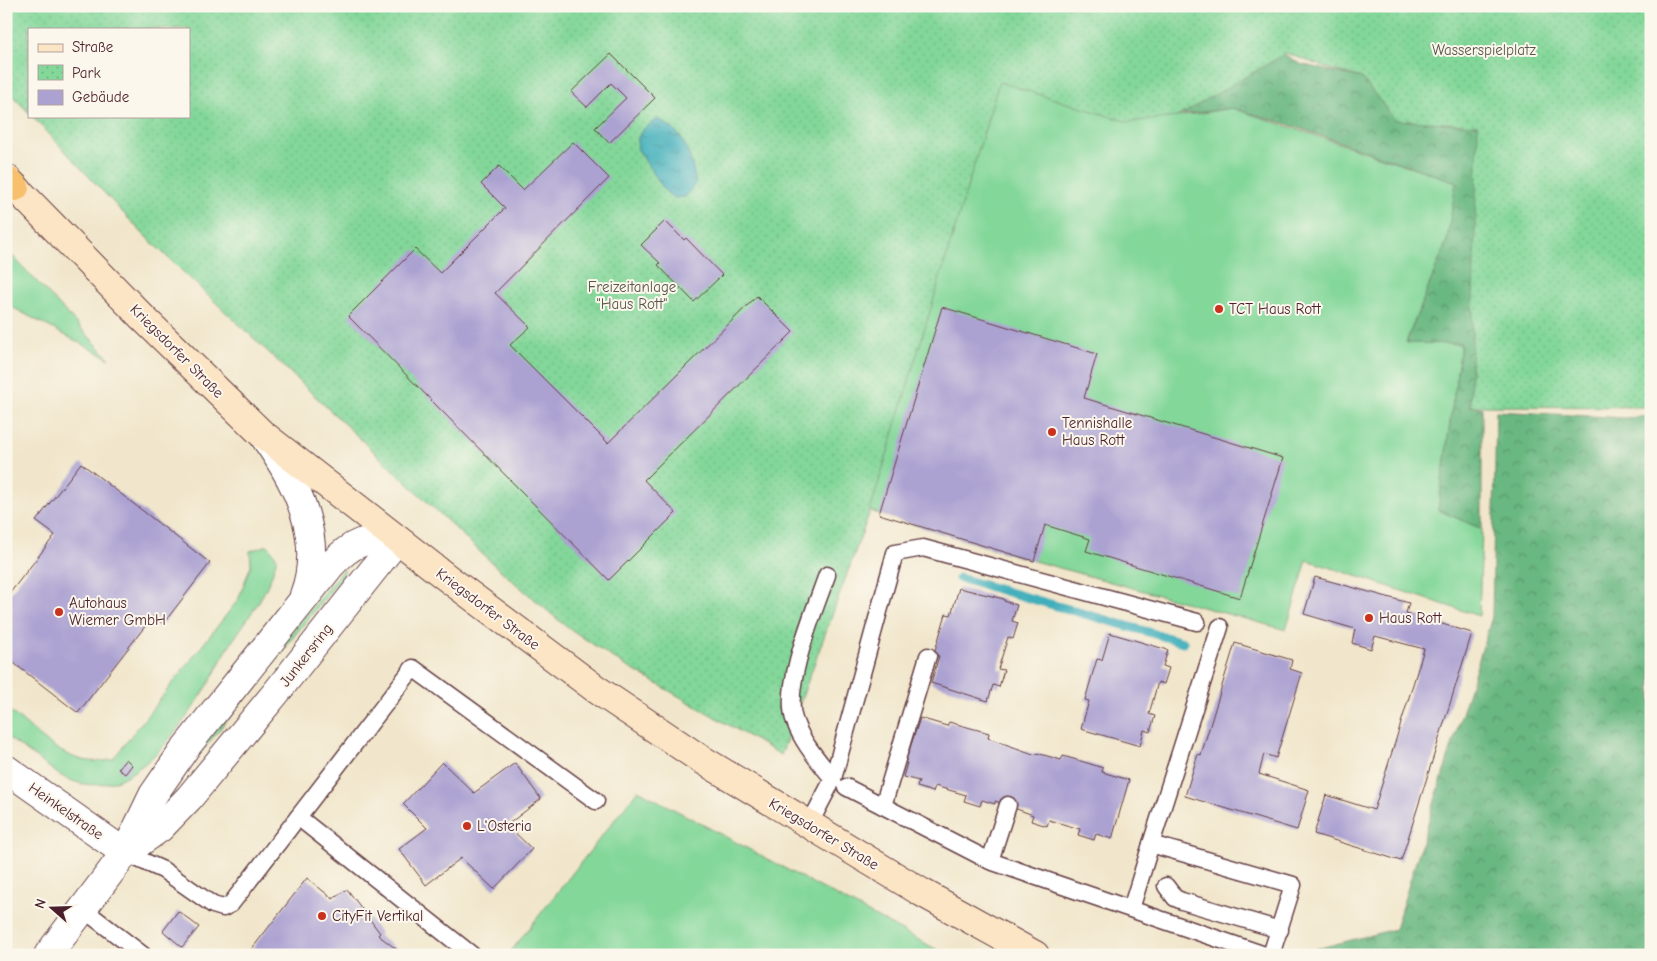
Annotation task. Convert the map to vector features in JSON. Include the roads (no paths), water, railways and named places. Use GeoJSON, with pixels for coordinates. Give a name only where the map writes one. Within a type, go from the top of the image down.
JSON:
{"type":"FeatureCollection","features":[{"type":"Feature","properties":{"kind":"main road","name":"Kriegsdorfer Straße"},"geometry":{"type":"LineString","coordinates":[[9,182],[141,316],[261,433],[397,540],[596,689],[696,756],[921,892],[1035,955]]}},
{"type":"Feature","properties":{"kind":"street","name":"Junkersring"},"geometry":{"type":"LineString","coordinates":[[261,433],[278,457],[307,517],[312,564],[310,580],[301,602]]}},
{"type":"Feature","properties":{"kind":"street","name":"Junkersring"},"geometry":{"type":"LineString","coordinates":[[48,955],[125,853],[153,795],[186,747],[301,602],[344,551],[375,538],[397,540]]}},
{"type":"Feature","properties":{"kind":"street","name":"Junkersring"},"geometry":{"type":"LineString","coordinates":[[125,853],[160,828],[189,798],[276,694],[397,540]]}},
{"type":"Feature","properties":{"kind":"street","name":"Heinkelstraße"},"geometry":{"type":"LineString","coordinates":[[9,777],[125,853]]}},
{"type":"Feature","properties":{"kind":"lane"},"geometry":{"type":"LineString","coordinates":[[809,825],[840,783],[895,553],[923,548],[1198,622]]}},
{"type":"Feature","properties":{"kind":"lane"},"geometry":{"type":"LineString","coordinates":[[828,575],[807,634],[791,700],[794,720],[802,738],[840,783],[990,861],[1265,955]]}},
{"type":"Feature","properties":{"kind":"lane"},"geometry":{"type":"LineString","coordinates":[[1131,909],[1220,627]]}},
{"type":"Feature","properties":{"kind":"lane"},"geometry":{"type":"LineString","coordinates":[[883,806],[928,656]]}},
{"type":"Feature","properties":{"kind":"lane"},"geometry":{"type":"LineString","coordinates":[[125,853],[163,870],[213,905],[223,908],[231,904],[412,668],[596,801]]}},
{"type":"Feature","properties":{"kind":"lane"},"geometry":{"type":"LineString","coordinates":[[990,861],[1008,805]]}},
{"type":"Feature","properties":{"kind":"lane"},"geometry":{"type":"LineString","coordinates":[[298,817],[472,955]]}},
{"type":"Feature","properties":{"kind":"lane"},"geometry":{"type":"LineString","coordinates":[[1151,844],[1293,885],[1271,955]]}},
{"type":"Feature","properties":{"kind":"lane"},"geometry":{"type":"LineString","coordinates":[[1166,886],[1175,898],[1182,901],[1280,930]]}},
{"type":"Feature","properties":{"kind":"lane"},"geometry":{"type":"LineString","coordinates":[[83,909],[143,955]]}},
{"type":"Feature","properties":{"kind":"water"},"geometry":{"type":"Polygon","coordinates":[[[657,119],[667,124],[681,137],[689,153],[696,183],[685,197],[674,198],[666,192],[638,150],[637,141],[641,131],[657,119]]]}},
{"type":"Feature","properties":{"kind":"waterway"},"geometry":{"type":"LineString","coordinates":[[959,578],[1183,642]]}},
{"type":"Feature","properties":{"kind":"place","name":"TCT Haus Rott"},"geometry":{"type":"Point","coordinates":[1219,309]}},
{"type":"Feature","properties":{"kind":"place","name":"Tennishalle Haus Rott"},"geometry":{"type":"Point","coordinates":[1052,432]}},
{"type":"Feature","properties":{"kind":"place","name":"Autohaus Wiemer GmbH"},"geometry":{"type":"Point","coordinates":[59,612]}},
{"type":"Feature","properties":{"kind":"place","name":"Haus Rott"},"geometry":{"type":"Point","coordinates":[1369,618]}},
{"type":"Feature","properties":{"kind":"place","name":"L'Osteria"},"geometry":{"type":"Point","coordinates":[467,826]}},
{"type":"Feature","properties":{"kind":"place","name":"CityFit Vertikal"},"geometry":{"type":"Point","coordinates":[322,916]}},
{"type":"Feature","properties":{"kind":"park label","name":"Wasserspielplatz"},"geometry":{"type":"Point","coordinates":[1484,50]}},
{"type":"Feature","properties":{"kind":"park label","name":"Freizeitanlage \"Haus Rott\""},"geometry":{"type":"Point","coordinates":[632,296]}}]}
